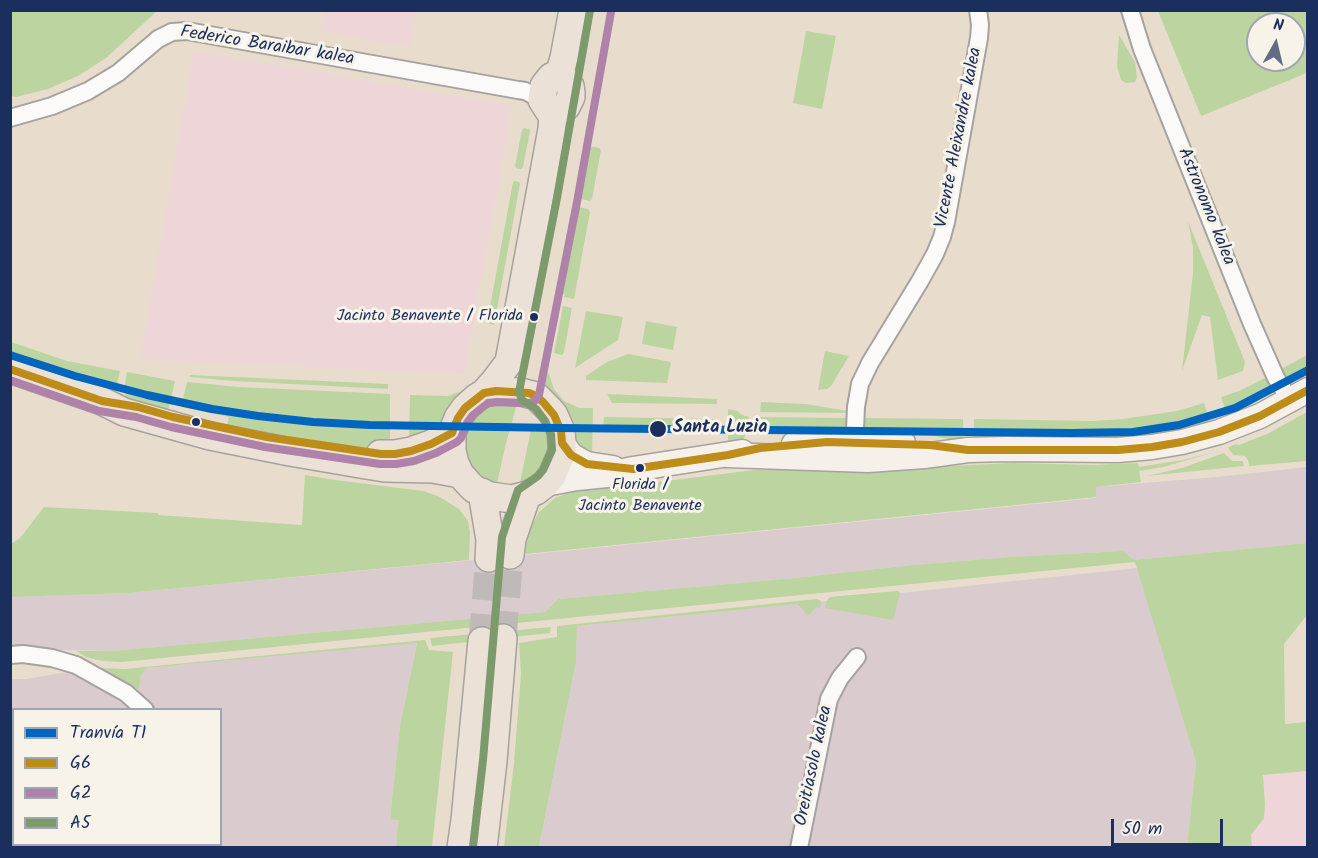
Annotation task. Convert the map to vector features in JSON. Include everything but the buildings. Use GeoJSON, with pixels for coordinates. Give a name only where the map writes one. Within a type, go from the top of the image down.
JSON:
{"type":"FeatureCollection","features":[{"type":"Feature","properties":{"kind":"main road"},"geometry":{"type":"LineString","coordinates":[[573,10],[559,75],[551,77],[542,93],[552,129],[509,362],[495,382],[465,408],[452,433],[454,463],[469,484],[482,492],[490,496],[512,499],[577,478],[598,477],[633,469],[728,455],[854,451],[924,456],[968,450],[1118,450],[1152,447],[1219,432],[1260,416],[1299,395]]}},
{"type":"Feature","properties":{"kind":"main road"},"geometry":{"type":"LineString","coordinates":[[509,362],[513,375],[526,393]]}},
{"type":"Feature","properties":{"kind":"main road"},"geometry":{"type":"LineString","coordinates":[[10,369],[102,400],[172,417],[267,437],[381,454],[411,451],[452,433]]}},
{"type":"Feature","properties":{"kind":"main road"},"geometry":{"type":"LineString","coordinates":[[482,492],[490,540],[500,557],[512,539],[536,490],[552,476],[559,462],[562,443],[558,423],[549,409],[536,396],[526,393],[484,393]]}},
{"type":"Feature","properties":{"kind":"main road"},"geometry":{"type":"LineString","coordinates":[[102,400],[124,412],[249,445],[385,468],[433,469],[460,474]]}},
{"type":"Feature","properties":{"kind":"main road"},"geometry":{"type":"LineString","coordinates":[[562,443],[571,455],[587,464],[633,469]]}},
{"type":"Feature","properties":{"kind":"main road"},"geometry":{"type":"LineString","coordinates":[[461,848],[492,640],[493,761],[483,848]]}},
{"type":"Feature","properties":{"kind":"street","name":"Vicente Aleixandre kalea"},"geometry":{"type":"LineString","coordinates":[[854,451],[856,406],[860,384],[870,363],[935,254],[944,230],[979,38],[978,10]]}},
{"type":"Feature","properties":{"kind":"street","name":"Astronomo kalea"},"geometry":{"type":"LineString","coordinates":[[1130,10],[1142,49],[1252,324],[1276,378],[1299,395]]}},
{"type":"Feature","properties":{"kind":"street","name":"Federico Baraibar kalea"},"geometry":{"type":"LineString","coordinates":[[10,118],[52,106],[88,91],[117,73],[158,39],[172,32],[187,31],[518,90],[547,106]]}},
{"type":"Feature","properties":{"kind":"street"},"geometry":{"type":"LineString","coordinates":[[10,655],[23,654],[52,658],[76,665],[126,693],[144,708]]}},
{"type":"Feature","properties":{"kind":"street","name":"Oreitiasolo kalea"},"geometry":{"type":"LineString","coordinates":[[799,848],[829,699],[840,678],[857,657]]}},
{"type":"Feature","properties":{"kind":"street"},"geometry":{"type":"LineString","coordinates":[[10,666],[40,666],[71,674],[96,688],[143,708]]}},
{"type":"Feature","properties":{"kind":"shaded area"},"geometry":{"type":"Polygon","coordinates":[[[323,11],[417,11],[410,47],[320,31],[323,11]]]}},
{"type":"Feature","properties":{"kind":"shaded area"},"geometry":{"type":"Polygon","coordinates":[[[194,51],[512,106],[464,374],[140,359],[194,51]]]}},
{"type":"Feature","properties":{"kind":"shaded area"},"geometry":{"type":"Polygon","coordinates":[[[1307,467],[1307,543],[1134,560],[1123,551],[1010,557],[558,599],[545,612],[112,651],[11,649],[10,597],[128,593],[1096,498],[1096,487],[1307,467]]]}},
{"type":"Feature","properties":{"kind":"shaded area"},"geometry":{"type":"Polygon","coordinates":[[[1138,568],[1196,762],[1187,847],[539,848],[576,662],[577,626],[827,601],[830,597],[898,591],[900,593],[1138,568]]]}},
{"type":"Feature","properties":{"kind":"shaded area"},"geometry":{"type":"Polygon","coordinates":[[[417,642],[400,726],[390,819],[398,819],[396,847],[11,847],[10,679],[26,679],[73,671],[132,702],[139,690],[141,676],[146,668],[417,642]]]}},
{"type":"Feature","properties":{"kind":"shaded area"},"geometry":{"type":"Polygon","coordinates":[[[1307,771],[1307,847],[1252,847],[1251,835],[1260,825],[1265,805],[1263,775],[1307,771]]]}},
{"type":"Feature","properties":{"kind":"green space"},"geometry":{"type":"Polygon","coordinates":[[[11,10],[157,11],[106,58],[78,76],[48,89],[16,97],[11,96],[11,10]]]}},
{"type":"Feature","properties":{"kind":"green space"},"geometry":{"type":"Polygon","coordinates":[[[1158,11],[1307,11],[1307,73],[1201,116],[1158,11]]]}},
{"type":"Feature","properties":{"kind":"green space"},"geometry":{"type":"Polygon","coordinates":[[[806,31],[836,36],[822,109],[793,103],[806,31]]]}},
{"type":"Feature","properties":{"kind":"green space"},"geometry":{"type":"Polygon","coordinates":[[[1119,35],[1135,62],[1137,77],[1135,82],[1126,83],[1121,80],[1117,66],[1119,35]]]}},
{"type":"Feature","properties":{"kind":"green space"},"geometry":{"type":"Polygon","coordinates":[[[524,128],[530,131],[523,167],[517,169],[515,166],[524,128]]]}},
{"type":"Feature","properties":{"kind":"green space"},"geometry":{"type":"Polygon","coordinates":[[[589,146],[601,150],[590,201],[579,197],[589,146]]]}},
{"type":"Feature","properties":{"kind":"green space"},"geometry":{"type":"Polygon","coordinates":[[[515,181],[520,184],[494,325],[487,323],[515,181]]]}},
{"type":"Feature","properties":{"kind":"green space"},"geometry":{"type":"Polygon","coordinates":[[[578,207],[588,209],[590,212],[574,299],[561,294],[578,207]]]}},
{"type":"Feature","properties":{"kind":"green space"},"geometry":{"type":"Polygon","coordinates":[[[1188,221],[1245,362],[1243,371],[1218,380],[1210,317],[1202,315],[1182,371],[1193,273],[1193,248],[1188,221]]]}},
{"type":"Feature","properties":{"kind":"green space"},"geometry":{"type":"Polygon","coordinates":[[[563,306],[572,308],[562,355],[554,353],[563,306]]]}},
{"type":"Feature","properties":{"kind":"green space"},"geometry":{"type":"Polygon","coordinates":[[[586,311],[623,317],[618,340],[575,368],[586,311]]]}},
{"type":"Feature","properties":{"kind":"green space"},"geometry":{"type":"Polygon","coordinates":[[[646,321],[677,327],[673,350],[642,344],[646,321]]]}},
{"type":"Feature","properties":{"kind":"green space"},"geometry":{"type":"Polygon","coordinates":[[[11,342],[67,361],[120,371],[116,389],[111,393],[11,361],[11,342]]]}},
{"type":"Feature","properties":{"kind":"green space"},"geometry":{"type":"Polygon","coordinates":[[[825,351],[849,356],[831,386],[818,390],[825,351]]]}},
{"type":"Feature","properties":{"kind":"green space"},"geometry":{"type":"Polygon","coordinates":[[[628,354],[671,362],[667,383],[586,380],[586,376],[607,362],[628,354]]]}},
{"type":"Feature","properties":{"kind":"green space"},"geometry":{"type":"Polygon","coordinates":[[[1307,355],[1307,374],[1299,378],[1285,375],[1281,369],[1307,355]]]}},
{"type":"Feature","properties":{"kind":"green space"},"geometry":{"type":"Polygon","coordinates":[[[127,372],[175,381],[168,411],[132,402],[127,398],[124,391],[127,372]]]}},
{"type":"Feature","properties":{"kind":"green space"},"geometry":{"type":"Polygon","coordinates":[[[543,372],[549,374],[554,389],[564,401],[580,408],[593,408],[592,460],[585,457],[542,387],[543,372]]]}},
{"type":"Feature","properties":{"kind":"green space"},"geometry":{"type":"Polygon","coordinates":[[[190,375],[388,384],[388,389],[233,381],[190,377],[190,375]]]}},
{"type":"Feature","properties":{"kind":"green space"},"geometry":{"type":"Polygon","coordinates":[[[1267,377],[1270,385],[1265,396],[1229,420],[1221,397],[1267,377]]]}},
{"type":"Feature","properties":{"kind":"green space"},"geometry":{"type":"Polygon","coordinates":[[[187,382],[239,387],[390,394],[390,449],[374,450],[353,447],[227,425],[229,417],[181,407],[187,382]]]}},
{"type":"Feature","properties":{"kind":"green space"},"geometry":{"type":"Polygon","coordinates":[[[467,389],[435,430],[409,445],[410,395],[448,396],[467,389]]]}},
{"type":"Feature","properties":{"kind":"green space"},"geometry":{"type":"Polygon","coordinates":[[[607,394],[717,399],[717,404],[612,403],[607,394]]]}},
{"type":"Feature","properties":{"kind":"green space"},"geometry":{"type":"Polygon","coordinates":[[[518,400],[496,488],[486,484],[465,459],[464,431],[485,404],[518,400]]]}},
{"type":"Feature","properties":{"kind":"green space"},"geometry":{"type":"Polygon","coordinates":[[[761,402],[806,404],[848,411],[847,413],[760,412],[761,402]]]}},
{"type":"Feature","properties":{"kind":"green space"},"geometry":{"type":"Polygon","coordinates":[[[1204,403],[1211,426],[1170,437],[974,442],[974,419],[1093,421],[1123,419],[1177,411],[1204,403]]]}},
{"type":"Feature","properties":{"kind":"green space"},"geometry":{"type":"Polygon","coordinates":[[[728,409],[749,417],[744,438],[728,444],[728,409]]]}},
{"type":"Feature","properties":{"kind":"green space"},"geometry":{"type":"Polygon","coordinates":[[[1307,412],[1307,461],[1249,466],[1245,456],[1234,455],[1229,450],[1229,447],[1267,434],[1307,412]]]}},
{"type":"Feature","properties":{"kind":"green space"},"geometry":{"type":"Polygon","coordinates":[[[604,417],[717,419],[717,432],[603,430],[604,417]]]}},
{"type":"Feature","properties":{"kind":"green space"},"geometry":{"type":"Polygon","coordinates":[[[757,417],[848,418],[844,428],[834,434],[760,433],[756,425],[757,417]]]}},
{"type":"Feature","properties":{"kind":"green space"},"geometry":{"type":"Polygon","coordinates":[[[863,418],[963,419],[963,442],[929,435],[873,434],[865,426],[863,418]]]}},
{"type":"Feature","properties":{"kind":"green space"},"geometry":{"type":"Polygon","coordinates":[[[531,430],[550,430],[552,437],[544,469],[519,487],[531,430]]]}},
{"type":"Feature","properties":{"kind":"green space"},"geometry":{"type":"Polygon","coordinates":[[[1215,452],[1163,467],[1139,471],[1141,482],[1096,487],[1096,497],[525,554],[530,528],[539,512],[555,498],[573,491],[754,470],[865,470],[1013,463],[1094,465],[1138,463],[1139,467],[1215,452]]]}},
{"type":"Feature","properties":{"kind":"green space"},"geometry":{"type":"Polygon","coordinates":[[[1224,453],[1232,461],[1243,461],[1244,466],[1147,476],[1182,468],[1224,453]]]}},
{"type":"Feature","properties":{"kind":"green space"},"geometry":{"type":"Polygon","coordinates":[[[305,475],[423,491],[438,496],[459,509],[468,521],[469,560],[128,593],[11,597],[11,544],[20,538],[44,507],[158,513],[158,515],[302,525],[305,475]]]}},
{"type":"Feature","properties":{"kind":"green space"},"geometry":{"type":"Polygon","coordinates":[[[1307,543],[1307,615],[1284,644],[1285,724],[1307,722],[1307,771],[1263,775],[1264,818],[1251,835],[1252,847],[1187,847],[1196,762],[1135,562],[122,662],[86,657],[76,651],[112,651],[545,612],[558,599],[913,565],[1123,551],[1134,560],[1307,543]]]}},
{"type":"Feature","properties":{"kind":"green space"},"geometry":{"type":"Polygon","coordinates":[[[898,591],[900,593],[893,620],[825,608],[830,597],[898,591]]]}},
{"type":"Feature","properties":{"kind":"green space"},"geometry":{"type":"Polygon","coordinates":[[[817,599],[821,601],[820,608],[816,607],[808,616],[798,604],[577,626],[576,662],[539,847],[504,847],[521,674],[519,643],[557,637],[557,626],[817,599]]]}},
{"type":"Feature","properties":{"kind":"green space"},"geometry":{"type":"Polygon","coordinates":[[[551,627],[550,633],[432,646],[430,638],[551,627]]]}},
{"type":"Feature","properties":{"kind":"green space"},"geometry":{"type":"Polygon","coordinates":[[[425,640],[429,650],[453,652],[432,847],[396,847],[398,820],[390,819],[400,726],[417,643],[146,668],[141,676],[139,690],[101,668],[124,669],[425,640]]]}},
{"type":"Feature","properties":{"kind":"tunnel"},"geometry":{"type":"LineString","coordinates":[[503,638],[510,555]]}},
{"type":"Feature","properties":{"kind":"tunnel"},"geometry":{"type":"LineString","coordinates":[[482,641],[489,558]]}},
{"type":"Feature","properties":{"kind":"tram line","name":"T1"},"geometry":{"type":"LineString","coordinates":[[10,355],[75,376],[147,395],[258,416],[370,425],[559,428],[1133,432],[1179,425],[1235,408],[1308,370]]}},
{"type":"Feature","properties":{"kind":"transit line","name":"A5"},"geometry":{"type":"LineString","coordinates":[[473,847],[483,760],[502,537],[518,490],[538,476],[552,450],[551,434],[545,421],[536,409],[522,400],[519,392],[557,198],[590,10]]}},
{"type":"Feature","properties":{"kind":"transit line","name":"G2"},"geometry":{"type":"LineString","coordinates":[[10,380],[99,411],[136,417],[171,427],[265,447],[380,464],[414,461],[457,442],[473,415],[488,403],[534,402],[539,395],[611,12]]}},
{"type":"Feature","properties":{"kind":"transit line","name":"G6"},"geometry":{"type":"LineString","coordinates":[[10,369],[102,401],[138,407],[173,417],[267,437],[381,454],[411,451],[452,433],[465,408],[484,393],[496,391],[529,393],[543,402],[554,415],[561,431],[562,443],[571,455],[587,464],[633,469],[760,448],[827,442],[930,445],[968,450],[1118,450],[1152,447],[1219,432],[1260,416],[1308,390]]}},
{"type":"Feature","properties":{"kind":"place","name":"Jacinto Benavente / Florida"},"geometry":{"type":"Point","coordinates":[534,317]}},
{"type":"Feature","properties":{"kind":"place","name":"Santa Luzia"},"geometry":{"type":"Point","coordinates":[658,429]}},
{"type":"Feature","properties":{"kind":"place","name":"Florida / Jacinto Benavente"},"geometry":{"type":"Point","coordinates":[640,468]}}]}
